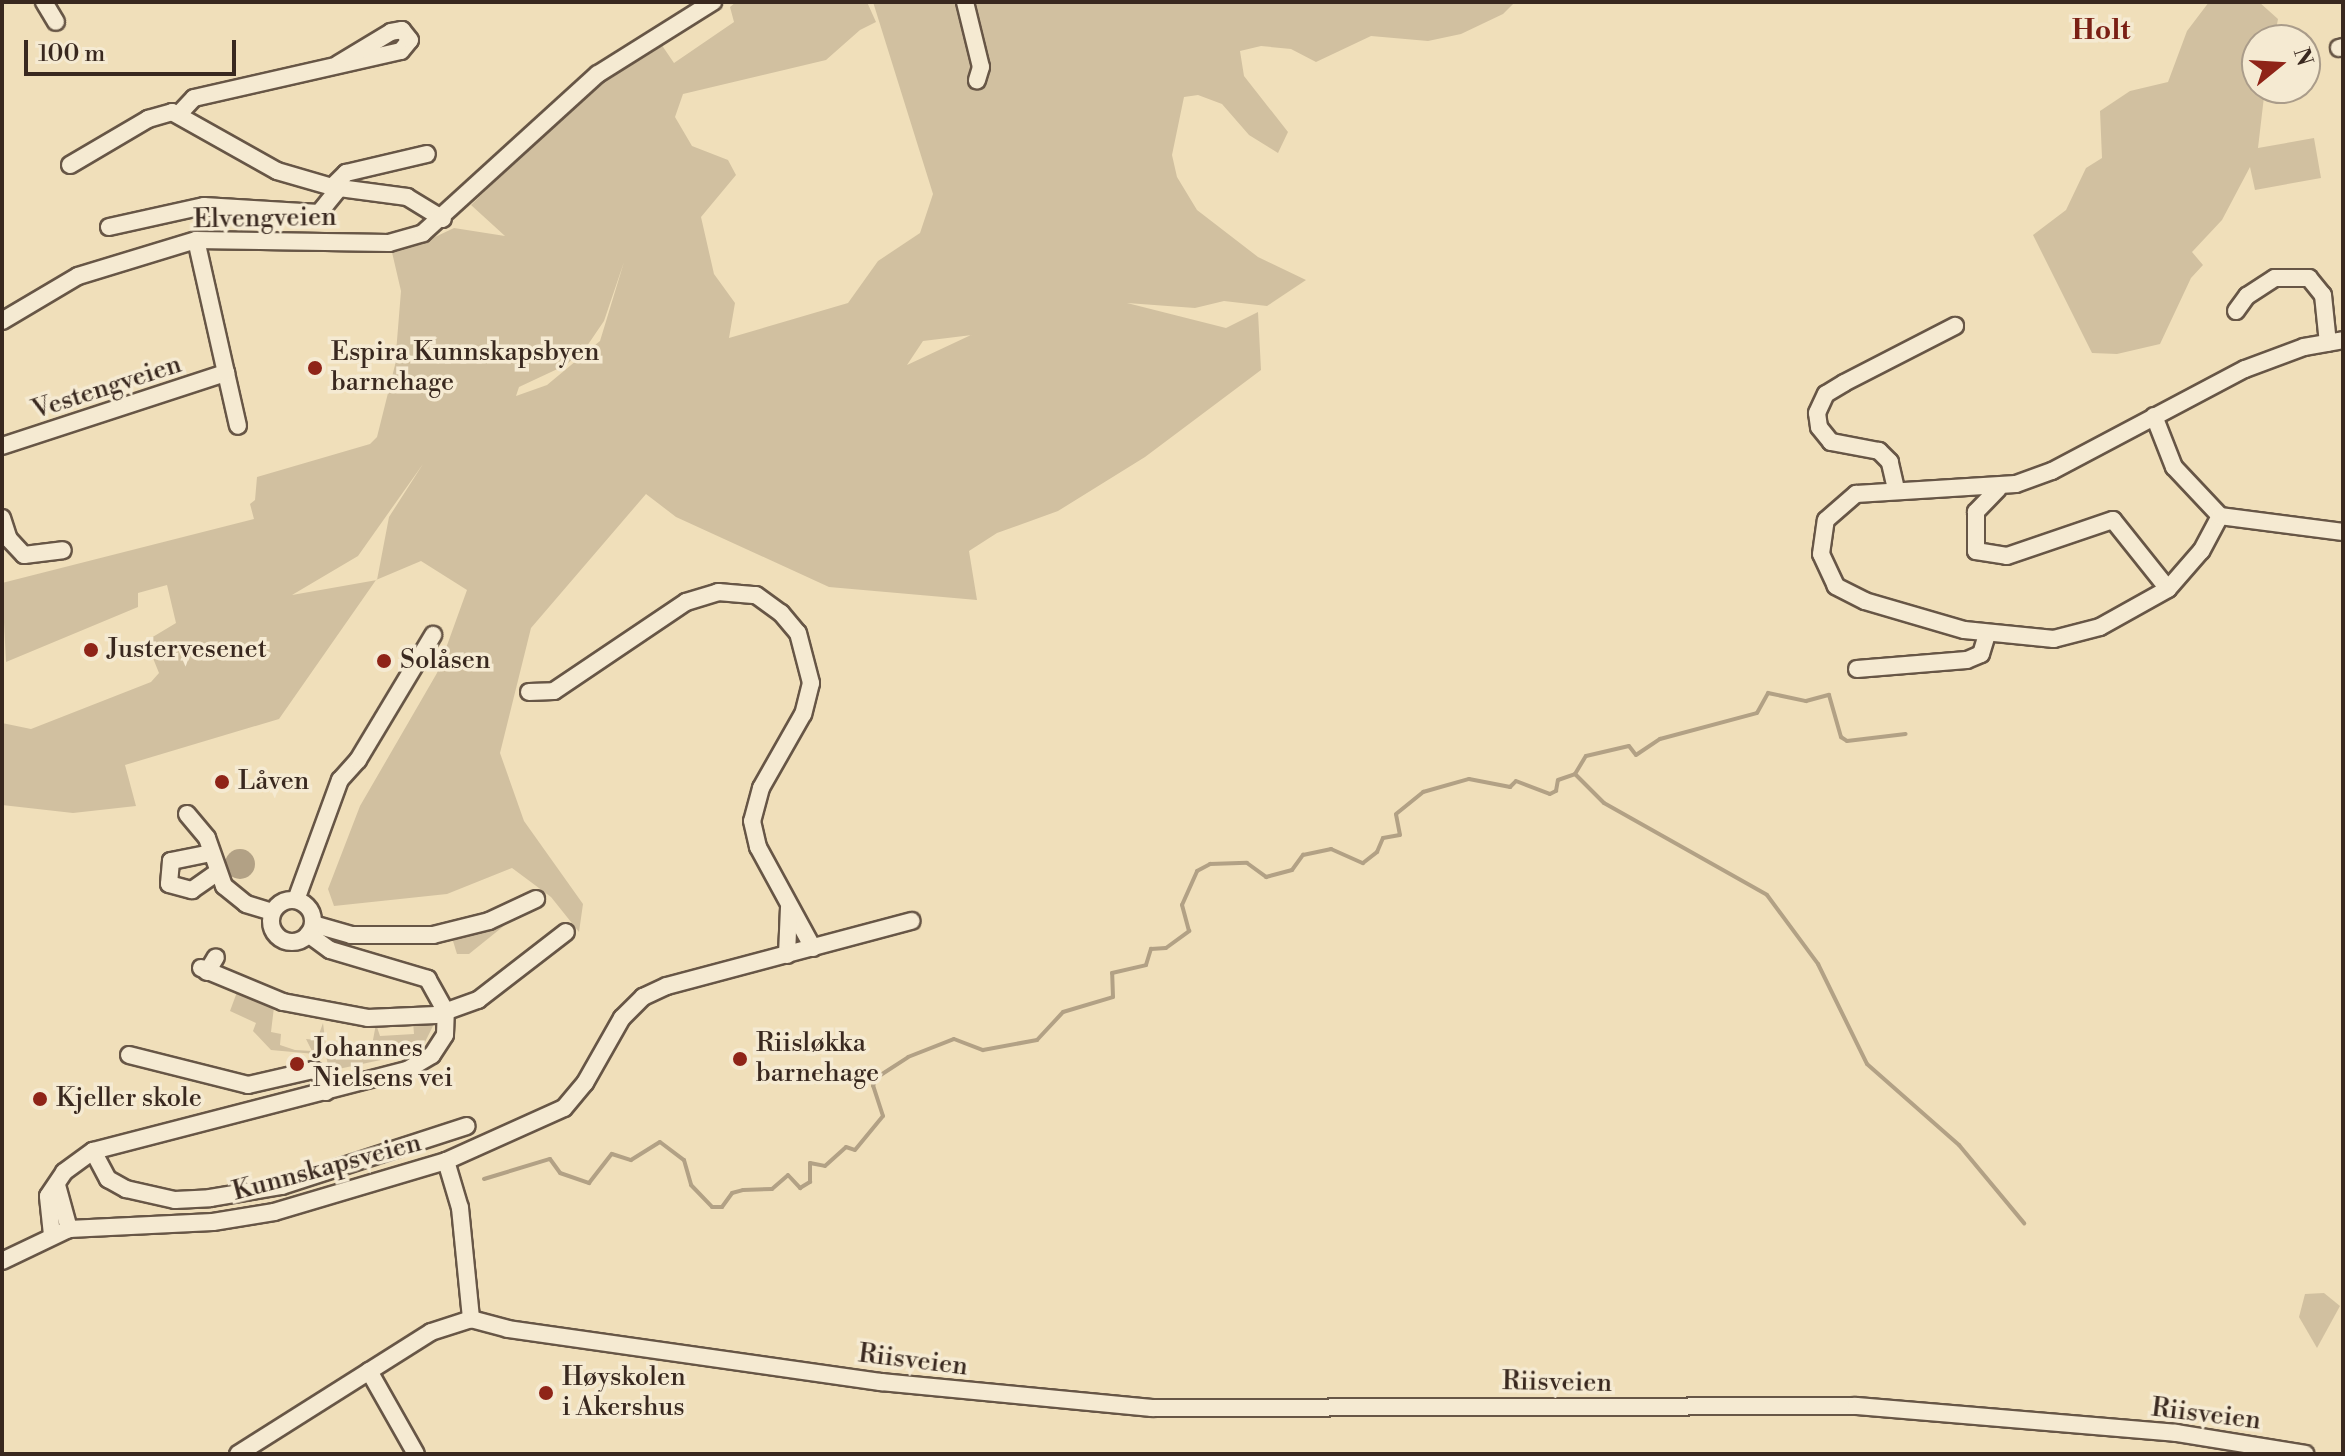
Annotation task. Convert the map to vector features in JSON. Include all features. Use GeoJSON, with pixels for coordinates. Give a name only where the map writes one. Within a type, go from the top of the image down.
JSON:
{"type":"FeatureCollection","features":[{"type":"Feature","properties":{"kind":"street"},"geometry":{"type":"LineString","coordinates":[[44,2],[56,22]]}},
{"type":"Feature","properties":{"kind":"street","name":"Elvengveien"},"geometry":{"type":"LineString","coordinates":[[2,321],[78,276],[196,240],[389,243],[423,233],[443,219],[598,74],[713,2]]}},
{"type":"Feature","properties":{"kind":"street"},"geometry":{"type":"LineString","coordinates":[[965,2],[981,67],[977,80]]}},
{"type":"Feature","properties":{"kind":"street"},"geometry":{"type":"LineString","coordinates":[[70,165],[148,119],[179,114],[194,98],[338,64]]}},
{"type":"Feature","properties":{"kind":"street","name":"Elvengveien"},"geometry":{"type":"LineString","coordinates":[[179,114],[252,160],[336,188],[407,197],[443,219]]}},
{"type":"Feature","properties":{"kind":"street","name":"Elvengveien"},"geometry":{"type":"LineString","coordinates":[[109,227],[204,206],[319,213],[346,173],[427,154]]}},
{"type":"Feature","properties":{"kind":"street"},"geometry":{"type":"LineString","coordinates":[[196,240],[238,426]]}},
{"type":"Feature","properties":{"kind":"street"},"geometry":{"type":"LineString","coordinates":[[2220,516],[2201,551],[2168,589],[2100,627],[2054,639],[1987,634],[1865,601],[1836,586],[1826,573],[1820,539],[1826,520],[1856,494],[1896,489],[1998,489],[2052,471],[2245,369],[2336,341],[2323,295],[2309,278],[2275,278],[2247,296],[2236,311]]}},
{"type":"Feature","properties":{"kind":"street"},"geometry":{"type":"LineString","coordinates":[[1896,489],[1890,462],[1879,451],[1831,442],[1819,427],[1817,413],[1826,394],[1955,326]]}},
{"type":"Feature","properties":{"kind":"street","name":"Vestengveien"},"geometry":{"type":"LineString","coordinates":[[2,446],[226,373]]}},
{"type":"Feature","properties":{"kind":"street"},"geometry":{"type":"LineString","coordinates":[[2154,416],[2174,467],[2220,516],[2343,532]]}},
{"type":"Feature","properties":{"kind":"street"},"geometry":{"type":"LineString","coordinates":[[1998,489],[1976,512],[1976,551],[2007,556],[2113,520],[2168,589]]}},
{"type":"Feature","properties":{"kind":"street"},"geometry":{"type":"LineString","coordinates":[[2,518],[9,539],[24,555],[63,550]]}},
{"type":"Feature","properties":{"kind":"street"},"geometry":{"type":"LineString","coordinates":[[529,692],[554,691],[686,602],[718,592],[756,595],[781,613],[802,641],[811,683],[803,714],[761,788],[752,821],[758,847],[813,948]]}},
{"type":"Feature","properties":{"kind":"street"},"geometry":{"type":"LineString","coordinates":[[1857,669],[1967,660],[1981,654],[1987,634]]}},
{"type":"Feature","properties":{"kind":"street"},"geometry":{"type":"LineString","coordinates":[[296,900],[340,780],[358,760],[433,635]]}},
{"type":"Feature","properties":{"kind":"street"},"geometry":{"type":"LineString","coordinates":[[187,814],[200,825],[216,873],[234,896],[272,912]]}},
{"type":"Feature","properties":{"kind":"street"},"geometry":{"type":"LineString","coordinates":[[211,853],[171,861],[169,884],[192,890],[216,873]]}},
{"type":"Feature","properties":{"kind":"street"},"geometry":{"type":"LineString","coordinates":[[52,1235],[47,1203],[64,1172],[93,1151],[326,1092],[426,1061],[445,1035],[446,1012],[435,987],[418,973],[330,950],[310,929],[307,905],[296,900],[282,902],[272,912],[273,930],[283,940],[296,941],[310,929],[351,935],[433,935],[477,926],[536,899]]}},
{"type":"Feature","properties":{"kind":"street"},"geometry":{"type":"LineString","coordinates":[[787,955],[789,907]]}},
{"type":"Feature","properties":{"kind":"street"},"geometry":{"type":"LineString","coordinates":[[446,1161],[564,1108],[585,1083],[622,1018],[643,997],[667,986],[911,921]]}},
{"type":"Feature","properties":{"kind":"street"},"geometry":{"type":"LineString","coordinates":[[208,966],[283,1002],[381,1018],[446,1012],[495,989],[566,932]]}},
{"type":"Feature","properties":{"kind":"street"},"geometry":{"type":"LineString","coordinates":[[279,1020],[283,1002]]}},
{"type":"Feature","properties":{"kind":"street"},"geometry":{"type":"LineString","coordinates":[[129,1055],[248,1085],[313,1070],[326,1092]]}},
{"type":"Feature","properties":{"kind":"street"},"geometry":{"type":"LineString","coordinates":[[93,1151],[101,1172],[126,1189],[175,1200],[210,1198],[282,1186],[467,1126]]}},
{"type":"Feature","properties":{"kind":"street","name":"Kunnskapsveien"},"geometry":{"type":"LineString","coordinates":[[2,1261],[69,1229],[213,1222],[274,1212],[446,1161],[460,1208],[471,1319]]}},
{"type":"Feature","properties":{"kind":"street"},"geometry":{"type":"LineString","coordinates":[[57,1185],[69,1229]]}},
{"type":"Feature","properties":{"kind":"street"},"geometry":{"type":"LineString","coordinates":[[238,1454],[447,1323],[471,1319]]}},
{"type":"Feature","properties":{"kind":"street","name":"Riisveien"},"geometry":{"type":"LineString","coordinates":[[471,1319],[508,1329],[808,1372],[1152,1408],[1856,1406],[2176,1433],[2305,1454]]}},
{"type":"Feature","properties":{"kind":"street"},"geometry":{"type":"LineString","coordinates":[[369,1371],[416,1454]]}},
{"type":"Feature","properties":{"kind":"shaded area"},"geometry":{"type":"Polygon","coordinates":[[[736,2],[867,2],[876,22],[860,30],[826,60],[683,94],[675,117],[692,146],[728,160],[736,175],[701,217],[714,274],[735,303],[729,338],[848,303],[878,261],[920,233],[933,194],[873,2],[1515,2],[1503,14],[1461,34],[1428,41],[1371,36],[1316,62],[1291,49],[1261,46],[1240,51],[1244,76],[1288,132],[1278,153],[1249,135],[1222,104],[1198,95],[1184,97],[1172,155],[1177,177],[1197,210],[1258,257],[1306,280],[1267,306],[1224,301],[1195,308],[1127,303],[1226,328],[1258,312],[1261,370],[1145,457],[1058,511],[997,533],[969,551],[977,600],[829,587],[676,517],[646,494],[531,628],[500,753],[524,821],[583,904],[579,932],[551,897],[512,868],[447,894],[334,906],[328,889],[360,806],[437,673],[467,590],[421,561],[377,580],[389,517],[423,464],[358,556],[292,595],[376,580],[279,719],[125,765],[136,806],[73,813],[2,805],[2,723],[31,729],[151,682],[159,673],[146,641],[176,623],[167,585],[138,593],[138,607],[6,662],[2,583],[254,519],[250,504],[255,500],[257,477],[370,444],[377,437],[395,365],[401,291],[391,248],[416,246],[454,228],[505,236],[471,205],[596,83],[659,41],[674,63],[734,22],[730,7],[736,2]],[[624,262],[604,321],[587,346],[566,365],[519,387],[516,396],[547,385],[600,341],[624,262]],[[971,335],[923,341],[907,365],[971,335]]]}},
{"type":"Feature","properties":{"kind":"shaded area"},"geometry":{"type":"Polygon","coordinates":[[[2209,2],[2259,2],[2278,19],[2277,24],[2241,24],[2241,104],[2263,104],[2258,148],[2314,138],[2321,178],[2255,190],[2250,167],[2222,220],[2192,252],[2203,265],[2191,278],[2160,344],[2117,354],[2092,353],[2033,235],[2066,210],[2086,168],[2102,158],[2100,111],[2130,91],[2168,82],[2187,31],[2209,2]]]}},
{"type":"Feature","properties":{"kind":"shaded area"},"geometry":{"type":"Polygon","coordinates":[[[240,849],[251,853],[255,864],[251,875],[240,879],[229,875],[225,864],[229,853],[240,849]]]}},
{"type":"Feature","properties":{"kind":"shaded area"},"geometry":{"type":"Polygon","coordinates":[[[505,925],[469,954],[457,954],[453,941],[459,937],[505,925]]]}},
{"type":"Feature","properties":{"kind":"shaded area"},"geometry":{"type":"Polygon","coordinates":[[[237,992],[274,1007],[271,1032],[281,1034],[280,1045],[312,1051],[306,1039],[317,1040],[323,1023],[326,1047],[337,1046],[337,1058],[362,1060],[361,1045],[372,1045],[376,1024],[380,1036],[414,1034],[413,1022],[432,1022],[433,1026],[424,1044],[409,1054],[329,1071],[326,1055],[271,1050],[253,1031],[256,1023],[230,1011],[237,992]]]}},
{"type":"Feature","properties":{"kind":"shaded area"},"geometry":{"type":"Polygon","coordinates":[[[2324,1293],[2340,1306],[2317,1348],[2299,1317],[2305,1294],[2324,1293]]]}},
{"type":"Feature","properties":{"kind":"waterway"},"geometry":{"type":"LineString","coordinates":[[484,1179],[550,1159],[560,1173],[589,1183],[612,1154],[631,1160],[660,1142],[684,1160],[691,1185],[712,1207],[722,1207],[732,1193],[772,1189],[788,1175],[800,1188],[810,1182],[810,1163],[825,1166],[846,1147],[855,1150],[883,1116],[873,1086],[876,1078],[908,1057],[954,1039],[983,1050],[1037,1040],[1063,1012],[1113,997],[1112,973],[1146,965],[1151,949],[1166,948],[1189,931],[1182,905],[1197,871],[1210,864],[1247,863],[1266,877],[1292,870],[1303,855],[1331,849],[1363,863],[1377,852],[1383,838],[1400,835],[1396,814],[1423,792],[1469,779],[1510,787],[1516,781],[1550,794],[1556,791],[1558,780],[1575,774],[1586,756],[1629,746],[1636,755],[1660,739],[1757,713],[1768,693],[1806,701],[1829,695],[1841,737],[1847,741],[1906,734]]}},
{"type":"Feature","properties":{"kind":"waterway"},"geometry":{"type":"LineString","coordinates":[[1575,774],[1604,803],[1767,895],[1818,964],[1867,1064],[1959,1145],[2024,1223]]}},
{"type":"Feature","properties":{"kind":"place","name":"Espira Kunnskapsbyen barnehage"},"geometry":{"type":"Point","coordinates":[315,368]}},
{"type":"Feature","properties":{"kind":"place","name":"Justervesenet"},"geometry":{"type":"Point","coordinates":[91,650]}},
{"type":"Feature","properties":{"kind":"place","name":"Solåsen"},"geometry":{"type":"Point","coordinates":[384,661]}},
{"type":"Feature","properties":{"kind":"place","name":"Låven"},"geometry":{"type":"Point","coordinates":[222,782]}},
{"type":"Feature","properties":{"kind":"place","name":"Riisløkka barnehage"},"geometry":{"type":"Point","coordinates":[740,1059]}},
{"type":"Feature","properties":{"kind":"place","name":"Johannes Nielsens vei"},"geometry":{"type":"Point","coordinates":[297,1064]}},
{"type":"Feature","properties":{"kind":"place","name":"Kjeller skole"},"geometry":{"type":"Point","coordinates":[40,1099]}},
{"type":"Feature","properties":{"kind":"place","name":"Høyskolen i Akershus"},"geometry":{"type":"Point","coordinates":[546,1393]}},
{"type":"Feature","properties":{"kind":"district","name":"Holt"},"geometry":{"type":"Point","coordinates":[2101,31]}}]}
